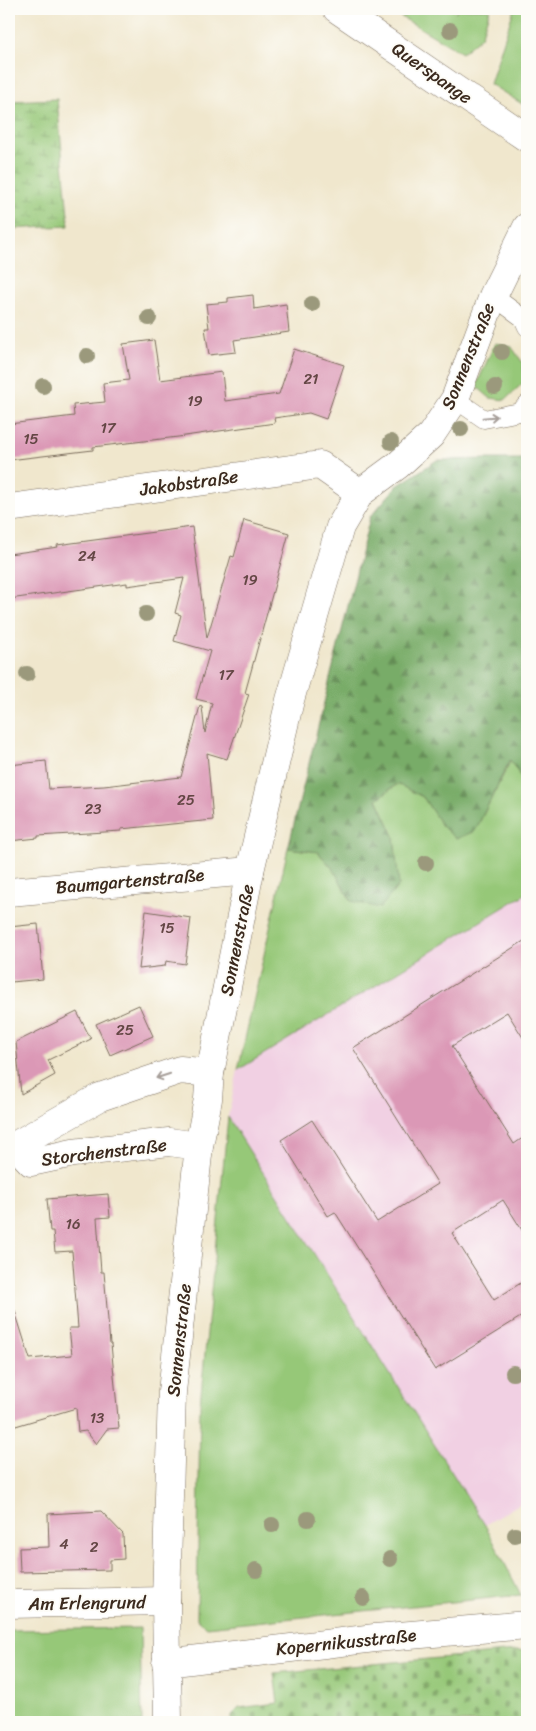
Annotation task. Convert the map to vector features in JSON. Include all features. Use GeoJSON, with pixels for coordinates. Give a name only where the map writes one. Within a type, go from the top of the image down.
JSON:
{"type":"FeatureCollection","features":[{"type":"Feature","properties":{"kind":"street","name":"Querspange"},"geometry":{"type":"LineString","coordinates":[[337,9],[527,138]]}},
{"type":"Feature","properties":{"kind":"street","name":"Sonnenstraße"},"geometry":{"type":"LineString","coordinates":[[168,1722],[166,1601],[172,1392],[199,1146],[208,1099],[210,1073],[250,871],[295,681],[340,527],[360,493],[398,465],[431,435],[455,399],[493,296],[527,226]]}},
{"type":"Feature","properties":{"kind":"street","name":"Jakobstraße"},"geometry":{"type":"LineString","coordinates":[[9,508],[320,465],[360,493]]}},
{"type":"Feature","properties":{"kind":"street","name":"Baumgartenstraße"},"geometry":{"type":"LineString","coordinates":[[9,892],[250,871]]}},
{"type":"Feature","properties":{"kind":"street","name":"Storchenstraße"},"geometry":{"type":"LineString","coordinates":[[199,1146],[169,1142],[73,1153],[31,1162],[12,1147],[100,1097],[180,1070],[210,1073]]}},
{"type":"Feature","properties":{"kind":"street","name":"Am Erlengrund"},"geometry":{"type":"LineString","coordinates":[[9,1604],[166,1601]]}},
{"type":"Feature","properties":{"kind":"street","name":"Kopernikusstraße"},"geometry":{"type":"LineString","coordinates":[[166,1663],[375,1638],[527,1625]]}},
{"type":"Feature","properties":{"kind":"lane"},"geometry":{"type":"LineString","coordinates":[[493,296],[523,318],[527,327]]}},
{"type":"Feature","properties":{"kind":"lane"},"geometry":{"type":"LineString","coordinates":[[455,399],[484,419],[520,412],[527,404]]}},
{"type":"Feature","properties":{"kind":"shaded area"},"geometry":{"type":"Polygon","coordinates":[[[527,893],[527,1499],[485,1525],[228,1117],[238,1070],[527,893]]]}},
{"type":"Feature","properties":{"kind":"green space"},"geometry":{"type":"Polygon","coordinates":[[[388,9],[451,9],[456,12],[457,9],[490,9],[481,37],[462,53],[388,9]]]}},
{"type":"Feature","properties":{"kind":"green space"},"geometry":{"type":"Polygon","coordinates":[[[514,9],[527,9],[527,107],[490,84],[514,9]]]}},
{"type":"Feature","properties":{"kind":"green space"},"geometry":{"type":"Polygon","coordinates":[[[57,99],[69,226],[9,229],[9,101],[57,99]]]}},
{"type":"Feature","properties":{"kind":"green space"},"geometry":{"type":"Polygon","coordinates":[[[495,343],[511,346],[523,363],[525,381],[505,400],[490,398],[476,386],[495,343]]]}},
{"type":"Feature","properties":{"kind":"green space"},"geometry":{"type":"Polygon","coordinates":[[[527,459],[527,787],[510,760],[475,831],[456,839],[442,826],[423,797],[397,784],[377,799],[394,836],[399,885],[380,908],[351,901],[334,870],[318,852],[288,848],[370,517],[397,486],[437,460],[527,459]]]}},
{"type":"Feature","properties":{"kind":"green space"},"geometry":{"type":"Polygon","coordinates":[[[511,760],[527,787],[527,893],[238,1070],[288,848],[318,852],[334,870],[351,901],[394,836],[377,799],[398,784],[423,797],[442,826],[475,831],[511,760]]]}},
{"type":"Feature","properties":{"kind":"green space"},"geometry":{"type":"Polygon","coordinates":[[[228,1117],[485,1525],[521,1595],[206,1627],[197,1619],[200,1404],[228,1117]]]}},
{"type":"Feature","properties":{"kind":"green space"},"geometry":{"type":"Polygon","coordinates":[[[140,1628],[142,1722],[9,1722],[9,1630],[140,1628]]]}},
{"type":"Feature","properties":{"kind":"green space"},"geometry":{"type":"Polygon","coordinates":[[[527,1650],[527,1722],[232,1722],[232,1715],[239,1708],[278,1703],[274,1673],[527,1650]]]}},
{"type":"Feature","properties":{"kind":"building"},"geometry":{"type":"Polygon","coordinates":[[[253,295],[254,309],[286,304],[289,332],[234,340],[236,352],[209,355],[205,328],[209,328],[206,304],[228,302],[228,298],[253,295]]]}},
{"type":"Feature","properties":{"kind":"building"},"geometry":{"type":"Polygon","coordinates":[[[154,340],[160,380],[222,372],[225,401],[279,394],[294,349],[344,365],[326,419],[309,413],[274,418],[275,423],[93,447],[93,450],[9,460],[9,424],[74,416],[73,405],[105,402],[103,383],[129,380],[123,344],[154,340]]]}},
{"type":"Feature","properties":{"kind":"building"},"geometry":{"type":"Polygon","coordinates":[[[244,520],[289,533],[245,693],[249,694],[227,759],[207,753],[213,820],[121,829],[121,831],[38,836],[38,838],[9,841],[9,765],[46,761],[49,789],[104,786],[181,777],[200,706],[202,707],[205,733],[212,703],[196,699],[210,651],[174,641],[181,615],[175,613],[184,578],[127,586],[127,583],[9,599],[9,554],[58,547],[57,545],[192,527],[207,638],[231,556],[234,557],[244,520]]]}},
{"type":"Feature","properties":{"kind":"building"},"geometry":{"type":"Polygon","coordinates":[[[146,911],[191,918],[185,964],[166,961],[165,966],[139,969],[146,911]]]}},
{"type":"Feature","properties":{"kind":"building"},"geometry":{"type":"Polygon","coordinates":[[[38,924],[43,979],[11,982],[9,971],[9,927],[38,924]]]}},
{"type":"Feature","properties":{"kind":"building"},"geometry":{"type":"Polygon","coordinates":[[[527,939],[527,1044],[507,1012],[452,1046],[514,1144],[527,1135],[527,1238],[503,1200],[452,1233],[494,1300],[527,1279],[527,1313],[435,1370],[335,1212],[328,1216],[281,1140],[312,1120],[377,1222],[438,1184],[353,1048],[527,939]]]}},
{"type":"Feature","properties":{"kind":"building"},"geometry":{"type":"Polygon","coordinates":[[[139,1005],[153,1036],[110,1055],[96,1024],[139,1005]]]}},
{"type":"Feature","properties":{"kind":"building"},"geometry":{"type":"Polygon","coordinates":[[[77,1012],[91,1039],[48,1060],[55,1075],[21,1094],[16,1042],[77,1012]]]}},
{"type":"Feature","properties":{"kind":"building"},"geometry":{"type":"Polygon","coordinates":[[[108,1194],[110,1217],[97,1218],[101,1272],[104,1272],[119,1428],[107,1429],[96,1444],[86,1431],[78,1432],[76,1408],[9,1428],[9,1308],[14,1308],[30,1359],[72,1355],[69,1328],[78,1328],[72,1251],[55,1252],[53,1231],[50,1231],[47,1199],[108,1194]]]}},
{"type":"Feature","properties":{"kind":"building"},"geometry":{"type":"Polygon","coordinates":[[[101,1511],[123,1534],[124,1559],[110,1560],[110,1570],[20,1572],[19,1548],[49,1547],[48,1514],[101,1511]]]}}]}
